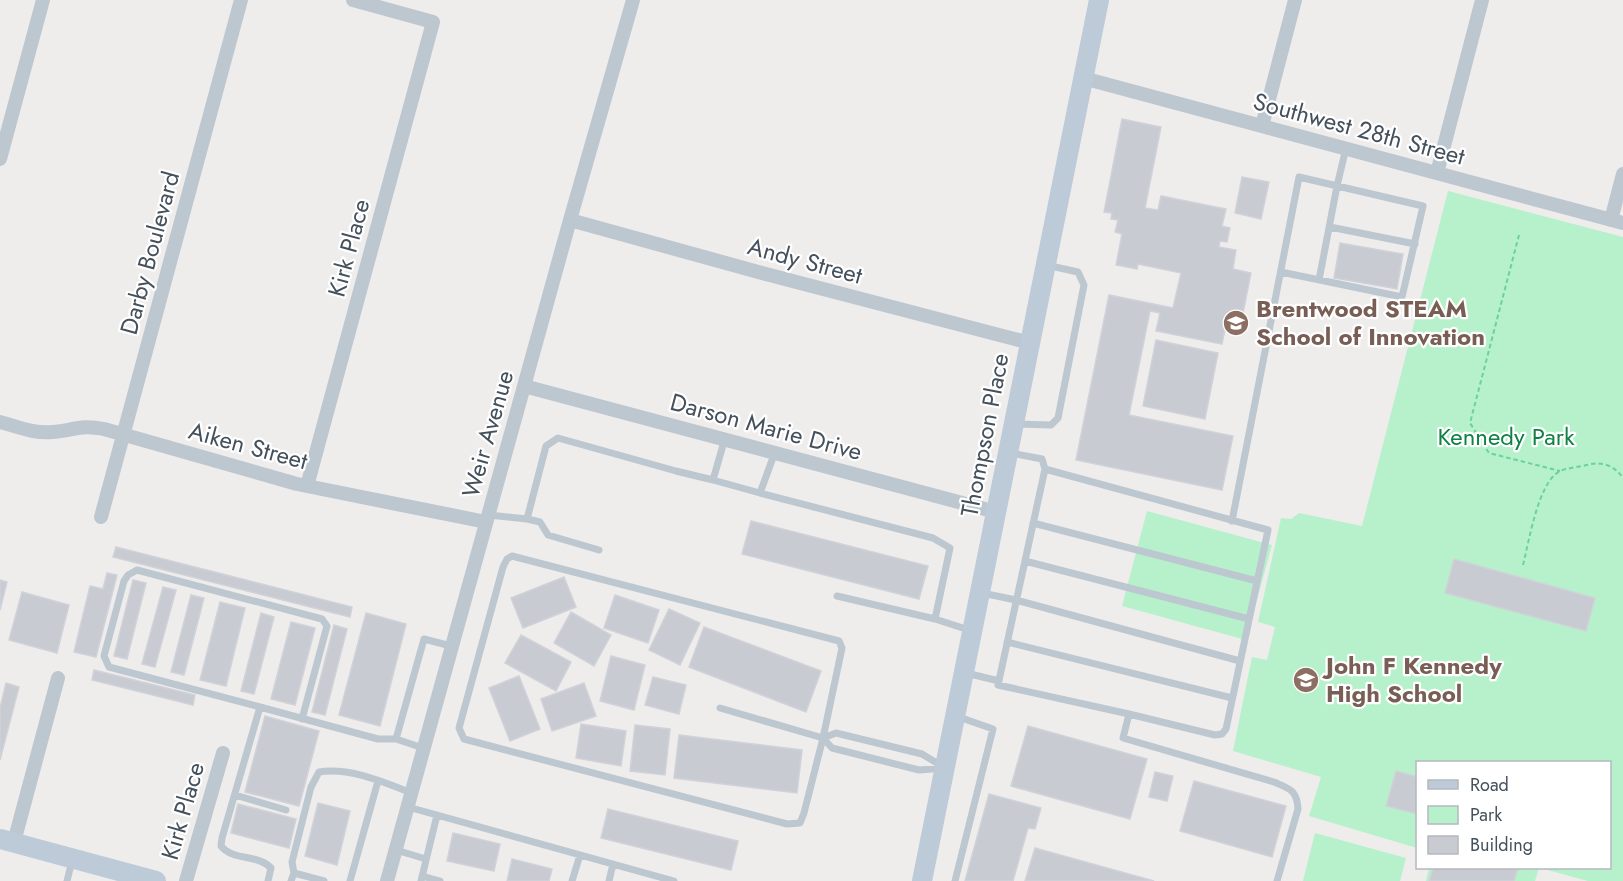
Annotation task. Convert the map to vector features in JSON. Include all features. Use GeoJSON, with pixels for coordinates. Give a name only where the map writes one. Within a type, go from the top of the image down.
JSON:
{"type":"FeatureCollection","features":[{"type":"Feature","properties":{"kind":"street"},"geometry":{"type":"LineString","coordinates":[[0,159],[43,0]]}},
{"type":"Feature","properties":{"kind":"street","name":"Darby Boulevard"},"geometry":{"type":"LineString","coordinates":[[100,517],[241,0]]}},
{"type":"Feature","properties":{"kind":"street","name":"Kirk Place"},"geometry":{"type":"LineString","coordinates":[[307,486],[433,22],[353,0]]}},
{"type":"Feature","properties":{"kind":"street","name":"Weir Avenue"},"geometry":{"type":"LineString","coordinates":[[387,881],[633,0]]}},
{"type":"Feature","properties":{"kind":"street","name":"Thompson Place"},"geometry":{"type":"LineString","coordinates":[[922,881],[1099,0]]}},
{"type":"Feature","properties":{"kind":"street"},"geometry":{"type":"LineString","coordinates":[[1262,126],[1295,0]]}},
{"type":"Feature","properties":{"kind":"street"},"geometry":{"type":"LineString","coordinates":[[1437,173],[1482,0]]}},
{"type":"Feature","properties":{"kind":"street","name":"Southwest 28th Street"},"geometry":{"type":"LineString","coordinates":[[1083,78],[1617,222]]}},
{"type":"Feature","properties":{"kind":"street"},"geometry":{"type":"LineString","coordinates":[[1617,222],[1623,174]]}},
{"type":"Feature","properties":{"kind":"street","name":"Andy Street"},"geometry":{"type":"LineString","coordinates":[[570,220],[1030,343]]}},
{"type":"Feature","properties":{"kind":"street","name":"Darson Marie Drive"},"geometry":{"type":"LineString","coordinates":[[524,386],[996,512]]}},
{"type":"Feature","properties":{"kind":"street","name":"Aiken Street"},"geometry":{"type":"LineString","coordinates":[[0,422],[34,431],[51,432],[85,426],[124,434],[307,486],[487,518]]}},
{"type":"Feature","properties":{"kind":"street"},"geometry":{"type":"LineString","coordinates":[[58,678],[7,840],[156,881]]}},
{"type":"Feature","properties":{"kind":"street","name":"Kirk Place"},"geometry":{"type":"LineString","coordinates":[[186,881],[223,753]]}},
{"type":"Feature","properties":{"kind":"lane"},"geometry":{"type":"LineString","coordinates":[[1319,280],[1346,148]]}},
{"type":"Feature","properties":{"kind":"lane"},"geometry":{"type":"LineString","coordinates":[[1232,521],[1299,177],[1423,207],[1402,297],[1281,272]]}},
{"type":"Feature","properties":{"kind":"lane"},"geometry":{"type":"LineString","coordinates":[[1330,227],[1415,244]]}},
{"type":"Feature","properties":{"kind":"lane"},"geometry":{"type":"LineString","coordinates":[[1015,423],[1051,425],[1058,418],[1084,285],[1078,272],[1046,265]]}},
{"type":"Feature","properties":{"kind":"lane"},"geometry":{"type":"LineString","coordinates":[[527,519],[546,446],[558,438],[933,538],[950,548],[935,619]]}},
{"type":"Feature","properties":{"kind":"lane"},"geometry":{"type":"LineString","coordinates":[[713,480],[725,438]]}},
{"type":"Feature","properties":{"kind":"lane"},"geometry":{"type":"LineString","coordinates":[[760,493],[775,452]]}},
{"type":"Feature","properties":{"kind":"lane"},"geometry":{"type":"LineString","coordinates":[[998,683],[1045,469],[1042,459],[1009,453]]}},
{"type":"Feature","properties":{"kind":"lane"},"geometry":{"type":"LineString","coordinates":[[963,673],[1215,735],[1222,734],[1226,729],[1268,530],[1045,469]]}},
{"type":"Feature","properties":{"kind":"lane"},"geometry":{"type":"LineString","coordinates":[[487,518],[527,519],[540,522],[548,535],[599,550]]}},
{"type":"Feature","properties":{"kind":"lane"},"geometry":{"type":"LineString","coordinates":[[1033,523],[1257,581]]}},
{"type":"Feature","properties":{"kind":"lane"},"geometry":{"type":"LineString","coordinates":[[512,556],[839,641],[842,648],[824,738],[804,813],[800,822],[794,825],[464,739],[459,728],[503,567],[512,556]]}},
{"type":"Feature","properties":{"kind":"lane"},"geometry":{"type":"LineString","coordinates":[[1025,561],[1249,619]]}},
{"type":"Feature","properties":{"kind":"lane"},"geometry":{"type":"LineString","coordinates":[[302,719],[327,626],[322,619],[138,570],[128,575],[124,580],[104,656],[109,667],[260,707],[302,719],[378,739],[396,740],[423,748]]}},
{"type":"Feature","properties":{"kind":"lane"},"geometry":{"type":"LineString","coordinates":[[979,592],[1240,661]]}},
{"type":"Feature","properties":{"kind":"lane"},"geometry":{"type":"LineString","coordinates":[[837,596],[935,619],[972,631]]}},
{"type":"Feature","properties":{"kind":"lane"},"geometry":{"type":"LineString","coordinates":[[396,740],[424,639],[451,646]]}},
{"type":"Feature","properties":{"kind":"lane"},"geometry":{"type":"LineString","coordinates":[[1007,642],[1232,698]]}},
{"type":"Feature","properties":{"kind":"lane"},"geometry":{"type":"LineString","coordinates":[[260,707],[221,846],[226,852],[266,863],[271,868],[268,881]]}},
{"type":"Feature","properties":{"kind":"lane"},"geometry":{"type":"LineString","coordinates":[[720,708],[824,738],[832,748],[843,751],[919,770],[945,768]]}},
{"type":"Feature","properties":{"kind":"lane"},"geometry":{"type":"LineString","coordinates":[[1129,714],[1123,738],[1274,782],[1291,790],[1297,798],[1298,809],[1276,881]]}},
{"type":"Feature","properties":{"kind":"lane"},"geometry":{"type":"LineString","coordinates":[[955,716],[993,729],[955,881]]}},
{"type":"Feature","properties":{"kind":"lane"},"geometry":{"type":"LineString","coordinates":[[824,738],[836,733],[922,754],[945,768]]}},
{"type":"Feature","properties":{"kind":"lane"},"geometry":{"type":"LineString","coordinates":[[291,881],[294,873],[292,862],[297,841],[311,787],[319,772],[335,769],[412,793]]}},
{"type":"Feature","properties":{"kind":"lane"},"geometry":{"type":"LineString","coordinates":[[350,881],[378,781]]}},
{"type":"Feature","properties":{"kind":"lane"},"geometry":{"type":"LineString","coordinates":[[235,795],[286,810]]}},
{"type":"Feature","properties":{"kind":"lane"},"geometry":{"type":"LineString","coordinates":[[408,807],[674,881]]}},
{"type":"Feature","properties":{"kind":"lane"},"geometry":{"type":"LineString","coordinates":[[437,815],[422,879],[440,881]]}},
{"type":"Feature","properties":{"kind":"lane"},"geometry":{"type":"LineString","coordinates":[[396,850],[426,859]]}},
{"type":"Feature","properties":{"kind":"lane"},"geometry":{"type":"LineString","coordinates":[[572,881],[580,855]]}},
{"type":"Feature","properties":{"kind":"lane"},"geometry":{"type":"LineString","coordinates":[[68,881],[73,858]]}},
{"type":"Feature","properties":{"kind":"lane"},"geometry":{"type":"LineString","coordinates":[[609,881],[613,864]]}},
{"type":"Feature","properties":{"kind":"lane"},"geometry":{"type":"LineString","coordinates":[[636,881],[639,871]]}},
{"type":"Feature","properties":{"kind":"lane"},"geometry":{"type":"LineString","coordinates":[[294,873],[324,881]]}},
{"type":"Feature","properties":{"kind":"path"},"geometry":{"type":"LineString","coordinates":[[1519,235],[1470,423],[1490,453],[1560,471],[1596,463],[1606,464],[1618,471],[1623,478]]}},
{"type":"Feature","properties":{"kind":"path"},"geometry":{"type":"LineString","coordinates":[[1523,564],[1544,489],[1560,471]]}},
{"type":"Feature","properties":{"kind":"green space","name":"Kennedy Park"},"geometry":{"type":"Polygon","coordinates":[[[1448,191],[1623,237],[1623,881],[1588,881],[1544,869],[1611,869],[1611,761],[1416,761],[1416,848],[1309,816],[1321,777],[1233,751],[1252,657],[1267,660],[1275,627],[1258,622],[1281,518],[1291,519],[1299,513],[1362,526],[1448,191]]]}},
{"type":"Feature","properties":{"kind":"green space"},"geometry":{"type":"Polygon","coordinates":[[[1147,511],[1272,545],[1246,640],[1122,606],[1147,511]]]}},
{"type":"Feature","properties":{"kind":"green space"},"geometry":{"type":"Polygon","coordinates":[[[1315,833],[1406,858],[1400,881],[1303,881],[1315,833]]]}},
{"type":"Feature","properties":{"kind":"green space"},"geometry":{"type":"Polygon","coordinates":[[[1429,869],[1539,869],[1535,881],[1426,881],[1429,869]]]}},
{"type":"Feature","properties":{"kind":"building"},"geometry":{"type":"Polygon","coordinates":[[[1122,119],[1161,127],[1145,208],[1158,210],[1161,196],[1226,209],[1222,226],[1230,228],[1227,242],[1220,241],[1219,247],[1236,250],[1233,269],[1251,273],[1241,323],[1227,319],[1222,344],[1156,331],[1160,313],[1150,311],[1129,415],[1233,436],[1222,490],[1076,460],[1109,295],[1173,308],[1181,273],[1138,264],[1137,269],[1116,265],[1122,234],[1115,232],[1118,220],[1111,219],[1112,213],[1104,212],[1122,119]]]}},
{"type":"Feature","properties":{"kind":"building"},"geometry":{"type":"Polygon","coordinates":[[[1242,177],[1269,182],[1261,219],[1235,213],[1242,177]]]}},
{"type":"Feature","properties":{"kind":"building"},"geometry":{"type":"Polygon","coordinates":[[[1340,243],[1403,254],[1397,289],[1334,278],[1340,243]]]}},
{"type":"Feature","properties":{"kind":"building"},"geometry":{"type":"Polygon","coordinates":[[[1156,340],[1218,353],[1205,419],[1143,406],[1156,340]]]}},
{"type":"Feature","properties":{"kind":"building"},"geometry":{"type":"Polygon","coordinates":[[[751,521],[928,566],[919,599],[742,554],[751,521]]]}},
{"type":"Feature","properties":{"kind":"building"},"geometry":{"type":"Polygon","coordinates":[[[116,547],[352,607],[350,617],[113,557],[116,547]]]}},
{"type":"Feature","properties":{"kind":"building"},"geometry":{"type":"Polygon","coordinates":[[[1454,559],[1595,598],[1586,631],[1445,593],[1454,559]]]}},
{"type":"Feature","properties":{"kind":"building"},"geometry":{"type":"Polygon","coordinates":[[[107,573],[117,575],[96,657],[74,652],[90,586],[103,589],[107,573]]]}},
{"type":"Feature","properties":{"kind":"building"},"geometry":{"type":"Polygon","coordinates":[[[564,577],[576,607],[523,628],[511,598],[564,577]]]}},
{"type":"Feature","properties":{"kind":"building"},"geometry":{"type":"Polygon","coordinates":[[[0,580],[7,582],[0,610],[0,580]]]}},
{"type":"Feature","properties":{"kind":"building"},"geometry":{"type":"Polygon","coordinates":[[[133,580],[146,583],[127,659],[114,656],[133,580]]]}},
{"type":"Feature","properties":{"kind":"building"},"geometry":{"type":"Polygon","coordinates":[[[163,587],[176,590],[155,667],[142,664],[163,587]]]}},
{"type":"Feature","properties":{"kind":"building"},"geometry":{"type":"Polygon","coordinates":[[[22,592],[69,605],[57,653],[9,640],[22,592]]]}},
{"type":"Feature","properties":{"kind":"building"},"geometry":{"type":"Polygon","coordinates":[[[191,595],[204,598],[184,675],[171,672],[191,595]]]}},
{"type":"Feature","properties":{"kind":"building"},"geometry":{"type":"Polygon","coordinates":[[[615,595],[659,610],[648,643],[604,628],[615,595]]]}},
{"type":"Feature","properties":{"kind":"building"},"geometry":{"type":"Polygon","coordinates":[[[220,602],[245,608],[226,686],[200,680],[220,602]]]}},
{"type":"Feature","properties":{"kind":"building"},"geometry":{"type":"Polygon","coordinates":[[[669,609],[700,623],[680,665],[649,650],[669,609]]]}},
{"type":"Feature","properties":{"kind":"building"},"geometry":{"type":"Polygon","coordinates":[[[571,612],[611,635],[594,666],[554,643],[571,612]]]}},
{"type":"Feature","properties":{"kind":"building"},"geometry":{"type":"Polygon","coordinates":[[[261,613],[274,617],[254,694],[241,691],[261,613]]]}},
{"type":"Feature","properties":{"kind":"building"},"geometry":{"type":"Polygon","coordinates":[[[366,613],[406,624],[380,726],[339,715],[366,613]]]}},
{"type":"Feature","properties":{"kind":"building"},"geometry":{"type":"Polygon","coordinates":[[[291,622],[315,628],[295,705],[271,699],[291,622]]]}},
{"type":"Feature","properties":{"kind":"building"},"geometry":{"type":"Polygon","coordinates":[[[334,625],[347,629],[325,715],[312,712],[334,625]]]}},
{"type":"Feature","properties":{"kind":"building"},"geometry":{"type":"Polygon","coordinates":[[[704,627],[821,671],[806,712],[689,667],[704,627]]]}},
{"type":"Feature","properties":{"kind":"building"},"geometry":{"type":"Polygon","coordinates":[[[521,635],[571,662],[556,691],[505,663],[521,635]]]}},
{"type":"Feature","properties":{"kind":"building"},"geometry":{"type":"Polygon","coordinates":[[[611,656],[645,665],[634,710],[600,701],[611,656]]]}},
{"type":"Feature","properties":{"kind":"building"},"geometry":{"type":"Polygon","coordinates":[[[94,670],[195,695],[193,705],[92,680],[94,670]]]}},
{"type":"Feature","properties":{"kind":"building"},"geometry":{"type":"Polygon","coordinates":[[[519,676],[540,729],[510,741],[489,688],[519,676]]]}},
{"type":"Feature","properties":{"kind":"building"},"geometry":{"type":"Polygon","coordinates":[[[653,677],[686,685],[679,714],[645,705],[653,677]]]}},
{"type":"Feature","properties":{"kind":"building"},"geometry":{"type":"Polygon","coordinates":[[[6,683],[19,687],[0,760],[0,708],[6,683]]]}},
{"type":"Feature","properties":{"kind":"building"},"geometry":{"type":"Polygon","coordinates":[[[584,683],[596,716],[552,731],[541,699],[584,683]]]}},
{"type":"Feature","properties":{"kind":"building"},"geometry":{"type":"Polygon","coordinates":[[[265,716],[319,731],[299,806],[245,792],[265,716]]]}},
{"type":"Feature","properties":{"kind":"building"},"geometry":{"type":"Polygon","coordinates":[[[581,724],[626,731],[621,766],[576,758],[581,724]]]}},
{"type":"Feature","properties":{"kind":"building"},"geometry":{"type":"Polygon","coordinates":[[[635,725],[670,729],[665,775],[630,771],[635,725]]]}},
{"type":"Feature","properties":{"kind":"building"},"geometry":{"type":"Polygon","coordinates":[[[1028,726],[1147,759],[1130,819],[1011,786],[1028,726]]]}},
{"type":"Feature","properties":{"kind":"building"},"geometry":{"type":"Polygon","coordinates":[[[679,735],[802,750],[797,793],[674,778],[679,735]]]}},
{"type":"Feature","properties":{"kind":"building"},"geometry":{"type":"Polygon","coordinates":[[[1396,771],[1416,776],[1416,814],[1386,806],[1396,771]]]}},
{"type":"Feature","properties":{"kind":"building"},"geometry":{"type":"Polygon","coordinates":[[[1155,772],[1173,776],[1167,801],[1149,797],[1155,772]]]}},
{"type":"Feature","properties":{"kind":"building"},"geometry":{"type":"Polygon","coordinates":[[[1194,781],[1286,806],[1272,857],[1180,831],[1194,781]]]}},
{"type":"Feature","properties":{"kind":"building"},"geometry":{"type":"Polygon","coordinates":[[[989,794],[1041,808],[1035,829],[1028,828],[1013,881],[965,881],[989,794]]]}},
{"type":"Feature","properties":{"kind":"building"},"geometry":{"type":"Polygon","coordinates":[[[318,803],[350,811],[337,865],[305,856],[318,803]]]}},
{"type":"Feature","properties":{"kind":"building"},"geometry":{"type":"Polygon","coordinates":[[[238,804],[296,819],[289,848],[231,833],[238,804]]]}},
{"type":"Feature","properties":{"kind":"building"},"geometry":{"type":"Polygon","coordinates":[[[608,809],[738,841],[731,870],[601,838],[608,809]]]}},
{"type":"Feature","properties":{"kind":"building"},"geometry":{"type":"Polygon","coordinates":[[[453,833],[500,844],[494,871],[447,861],[453,833]]]}},
{"type":"Feature","properties":{"kind":"building"},"geometry":{"type":"Polygon","coordinates":[[[1035,848],[1154,881],[1025,881],[1035,848]]]}},
{"type":"Feature","properties":{"kind":"building"},"geometry":{"type":"Polygon","coordinates":[[[512,859],[552,869],[549,881],[507,881],[512,859]]]}},
{"type":"Feature","properties":{"kind":"building"},"geometry":{"type":"Polygon","coordinates":[[[1433,869],[1518,869],[1514,881],[1429,881],[1433,869]]]}},
{"type":"Feature","properties":{"kind":"place","name":"Brentwood STEAM School of Innovation"},"geometry":{"type":"Point","coordinates":[1236,323]}},
{"type":"Feature","properties":{"kind":"place","name":"John F Kennedy High School"},"geometry":{"type":"Point","coordinates":[1306,680]}}]}
